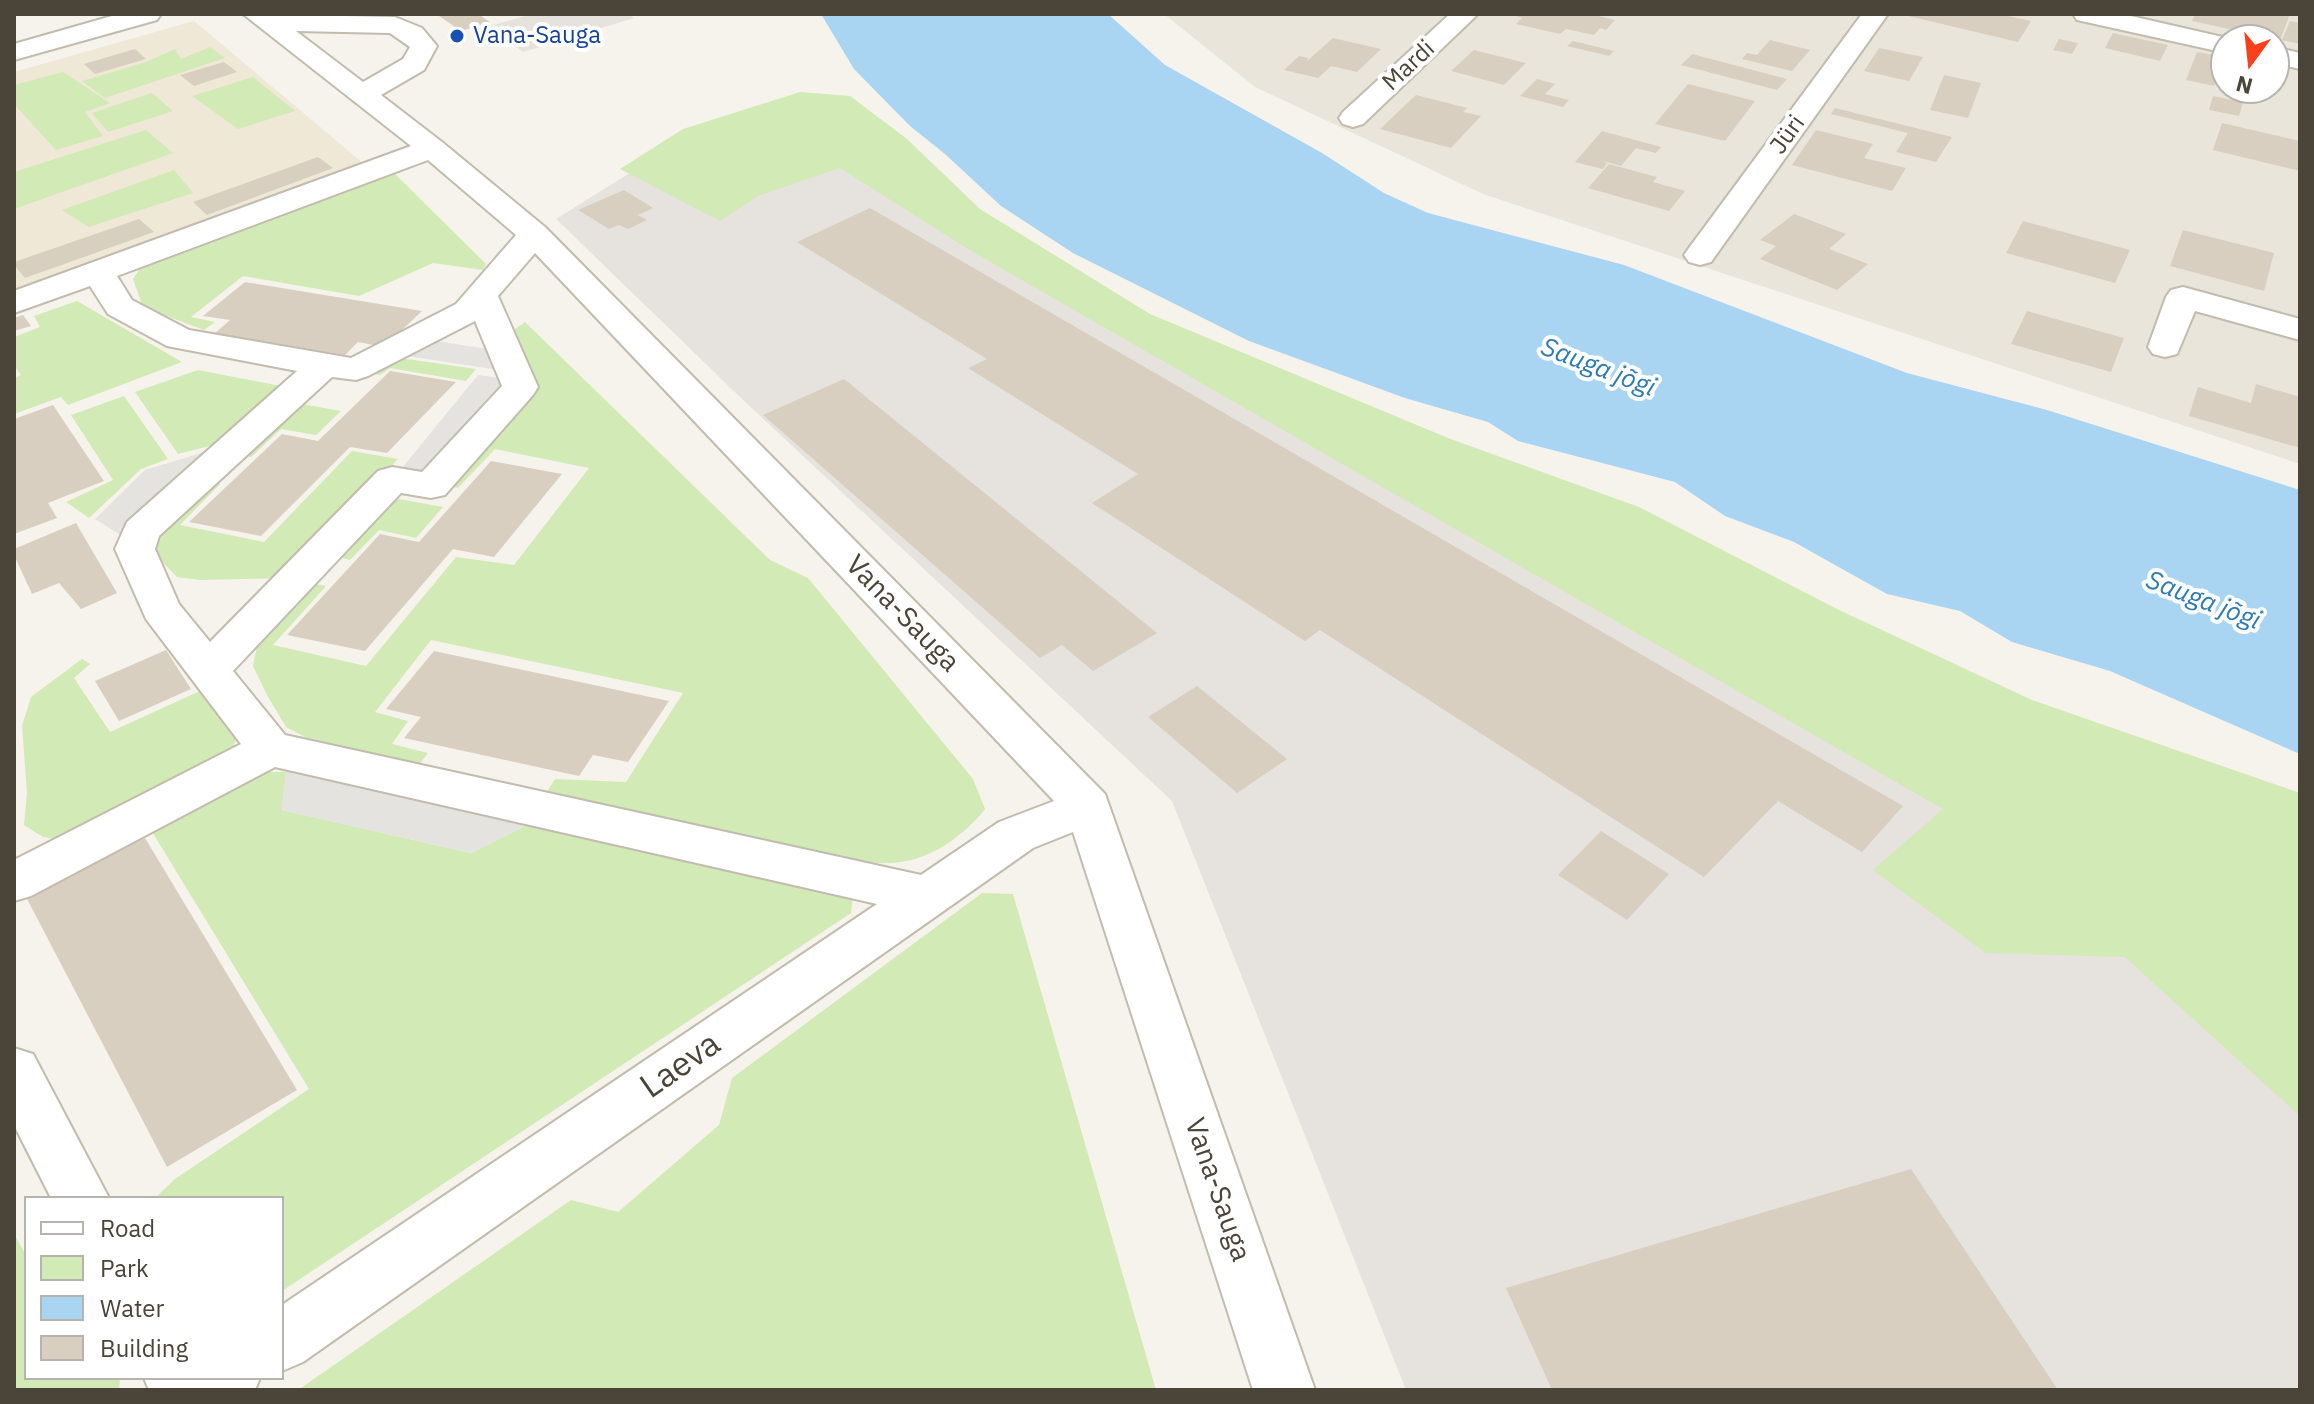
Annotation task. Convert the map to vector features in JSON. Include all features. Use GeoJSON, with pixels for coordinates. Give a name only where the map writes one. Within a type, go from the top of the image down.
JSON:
{"type":"FeatureCollection","features":[{"type":"Feature","properties":{"kind":"street"},"geometry":{"type":"LineString","coordinates":[[14,52],[148,14]]}},
{"type":"Feature","properties":{"kind":"street","name":"Mardi"},"geometry":{"type":"LineString","coordinates":[[1353,118],[1465,14]]}},
{"type":"Feature","properties":{"kind":"street","name":"Jüri"},"geometry":{"type":"LineString","coordinates":[[1700,255],[1875,14]]}},
{"type":"Feature","properties":{"kind":"street"},"geometry":{"type":"LineString","coordinates":[[2086,14],[2210,41]]}},
{"type":"Feature","properties":{"kind":"street"},"geometry":{"type":"LineString","coordinates":[[262,18],[395,25],[417,37],[424,46],[414,64],[361,95]]}},
{"type":"Feature","properties":{"kind":"street","name":"Vana-Sauga"},"geometry":{"type":"LineString","coordinates":[[262,18],[432,148],[534,234],[1088,807],[1284,1390]]}},
{"type":"Feature","properties":{"kind":"street"},"geometry":{"type":"LineString","coordinates":[[14,303],[432,148]]}},
{"type":"Feature","properties":{"kind":"street"},"geometry":{"type":"LineString","coordinates":[[97,271],[120,307],[179,339],[356,369],[468,311],[534,234]]}},
{"type":"Feature","properties":{"kind":"street"},"geometry":{"type":"LineString","coordinates":[[208,671],[392,479],[431,486],[520,387],[481,295]]}},
{"type":"Feature","properties":{"kind":"street"},"geometry":{"type":"LineString","coordinates":[[2165,347],[2183,297],[2300,330]]}},
{"type":"Feature","properties":{"kind":"street"},"geometry":{"type":"LineString","coordinates":[[324,365],[141,531],[135,549],[161,609],[270,749],[927,896]]}},
{"type":"Feature","properties":{"kind":"street"},"geometry":{"type":"LineString","coordinates":[[14,882],[270,749]]}},
{"type":"Feature","properties":{"kind":"street","name":"Laeva"},"geometry":{"type":"LineString","coordinates":[[284,1340],[1016,835],[1088,807]]}},
{"type":"Feature","properties":{"kind":"street"},"geometry":{"type":"LineString","coordinates":[[14,1071],[80,1196]]}},
{"type":"Feature","properties":{"kind":"shaded area"},"geometry":{"type":"Polygon","coordinates":[[[532,14],[628,14],[634,18],[523,52],[490,26],[532,14]]]}},
{"type":"Feature","properties":{"kind":"shaded area"},"geometry":{"type":"Polygon","coordinates":[[[1164,14],[2300,14],[2300,464],[1483,194],[1255,87],[1164,14]]]}},
{"type":"Feature","properties":{"kind":"shaded area"},"geometry":{"type":"Polygon","coordinates":[[[194,21],[363,163],[14,292],[14,72],[194,21]]]}},
{"type":"Feature","properties":{"kind":"shaded area"},"geometry":{"type":"Polygon","coordinates":[[[844,98],[1004,249],[2300,960],[2300,1390],[1406,1390],[1172,801],[740,397],[556,219],[686,138],[844,98]]]}},
{"type":"Feature","properties":{"kind":"shaded area"},"geometry":{"type":"Polygon","coordinates":[[[424,339],[506,352],[492,369],[407,356],[424,339]]]}},
{"type":"Feature","properties":{"kind":"shaded area"},"geometry":{"type":"Polygon","coordinates":[[[478,375],[507,379],[430,473],[402,468],[478,375]]]}},
{"type":"Feature","properties":{"kind":"shaded area"},"geometry":{"type":"Polygon","coordinates":[[[221,447],[122,536],[95,519],[145,470],[221,447]]]}},
{"type":"Feature","properties":{"kind":"shaded area"},"geometry":{"type":"Polygon","coordinates":[[[286,772],[299,772],[533,822],[471,853],[281,810],[286,772]]]}},
{"type":"Feature","properties":{"kind":"green space"},"geometry":{"type":"Polygon","coordinates":[[[210,47],[225,58],[105,98],[82,81],[146,62],[175,49],[181,59],[210,47]]]}},
{"type":"Feature","properties":{"kind":"green space"},"geometry":{"type":"Polygon","coordinates":[[[63,72],[110,103],[85,112],[103,136],[56,150],[14,104],[14,85],[63,72]]]}},
{"type":"Feature","properties":{"kind":"green space"},"geometry":{"type":"Polygon","coordinates":[[[253,77],[295,111],[238,129],[192,96],[253,77]]]}},
{"type":"Feature","properties":{"kind":"green space"},"geometry":{"type":"Polygon","coordinates":[[[800,92],[850,96],[907,139],[980,209],[1150,314],[1448,438],[1639,507],[1837,609],[2032,700],[2300,793],[2300,1116],[2125,957],[1986,953],[1873,870],[1943,809],[968,249],[840,168],[758,196],[720,221],[620,169],[683,129],[800,92]]]}},
{"type":"Feature","properties":{"kind":"green space"},"geometry":{"type":"Polygon","coordinates":[[[152,93],[173,111],[108,132],[92,113],[152,93]]]}},
{"type":"Feature","properties":{"kind":"green space"},"geometry":{"type":"Polygon","coordinates":[[[146,130],[173,153],[14,209],[14,172],[146,130]]]}},
{"type":"Feature","properties":{"kind":"green space"},"geometry":{"type":"Polygon","coordinates":[[[174,170],[193,193],[89,227],[62,210],[174,170]]]}},
{"type":"Feature","properties":{"kind":"green space"},"geometry":{"type":"Polygon","coordinates":[[[391,170],[486,264],[483,270],[433,263],[359,296],[243,276],[191,317],[215,322],[204,330],[143,307],[133,279],[143,264],[391,170]]]}},
{"type":"Feature","properties":{"kind":"green space"},"geometry":{"type":"Polygon","coordinates":[[[77,301],[182,362],[68,405],[61,397],[14,414],[14,378],[21,375],[14,366],[14,337],[40,327],[34,316],[77,301]]]}},
{"type":"Feature","properties":{"kind":"green space"},"geometry":{"type":"Polygon","coordinates":[[[525,322],[770,560],[808,578],[973,779],[985,809],[965,830],[942,847],[916,859],[877,863],[544,796],[555,779],[626,782],[683,693],[431,640],[375,712],[408,721],[392,744],[428,753],[417,767],[305,737],[286,727],[253,666],[257,646],[315,584],[326,586],[273,645],[366,666],[456,557],[514,565],[589,468],[495,449],[458,488],[449,486],[530,390],[515,329],[525,322]]]}},
{"type":"Feature","properties":{"kind":"green space"},"geometry":{"type":"Polygon","coordinates":[[[400,358],[476,369],[466,381],[390,368],[380,375],[374,374],[387,362],[400,358]]]}},
{"type":"Feature","properties":{"kind":"green space"},"geometry":{"type":"Polygon","coordinates":[[[198,370],[281,386],[225,442],[178,454],[135,392],[198,370]]]}},
{"type":"Feature","properties":{"kind":"green space"},"geometry":{"type":"Polygon","coordinates":[[[124,396],[168,459],[141,469],[89,518],[66,502],[113,480],[71,415],[124,396]]]}},
{"type":"Feature","properties":{"kind":"green space"},"geometry":{"type":"Polygon","coordinates":[[[291,402],[341,411],[316,435],[281,429],[251,457],[236,454],[291,402]]]}},
{"type":"Feature","properties":{"kind":"green space"},"geometry":{"type":"Polygon","coordinates":[[[352,451],[398,459],[286,578],[200,580],[177,577],[150,549],[158,531],[210,481],[220,484],[180,525],[264,542],[352,451]]]}},
{"type":"Feature","properties":{"kind":"green space"},"geometry":{"type":"Polygon","coordinates":[[[399,499],[443,507],[416,538],[379,530],[350,560],[338,557],[381,508],[399,499]]]}},
{"type":"Feature","properties":{"kind":"green space"},"geometry":{"type":"Polygon","coordinates":[[[82,659],[90,664],[74,678],[110,732],[200,691],[236,740],[231,752],[63,840],[43,837],[24,825],[27,793],[22,726],[31,697],[82,659]]]}},
{"type":"Feature","properties":{"kind":"green space"},"geometry":{"type":"Polygon","coordinates":[[[265,772],[286,772],[282,810],[471,853],[533,822],[853,894],[851,913],[284,1290],[284,1196],[157,1196],[175,1179],[309,1089],[151,830],[265,772]]]}},
{"type":"Feature","properties":{"kind":"green space"},"geometry":{"type":"Polygon","coordinates":[[[982,893],[1013,894],[1156,1390],[298,1390],[571,1200],[618,1212],[719,1125],[732,1078],[982,893]]]}},
{"type":"Feature","properties":{"kind":"green space"},"geometry":{"type":"Polygon","coordinates":[[[14,1234],[24,1252],[24,1380],[120,1380],[119,1390],[14,1390],[14,1234]]]}},
{"type":"Feature","properties":{"kind":"water","name":"Sauga jõgi"},"geometry":{"type":"Polygon","coordinates":[[[821,14],[1108,14],[1165,65],[1322,153],[1384,193],[1428,213],[1624,265],[1907,373],[2047,410],[2300,490],[2300,754],[2110,671],[2012,642],[1960,611],[1887,594],[1794,542],[1725,516],[1675,482],[1518,441],[1488,422],[1405,398],[1249,341],[1073,253],[1001,206],[910,126],[854,69],[821,14]]]}},
{"type":"Feature","properties":{"kind":"building"},"geometry":{"type":"Polygon","coordinates":[[[436,14],[478,14],[490,22],[461,31],[436,14]]]}},
{"type":"Feature","properties":{"kind":"building"},"geometry":{"type":"Polygon","coordinates":[[[1601,14],[1599,16],[1615,20],[1606,30],[1600,28],[1594,35],[1566,29],[1560,34],[1516,24],[1522,18],[1516,16],[1601,14]]]}},
{"type":"Feature","properties":{"kind":"building"},"geometry":{"type":"Polygon","coordinates":[[[1900,14],[1999,14],[2031,21],[2018,42],[1900,14]]]}},
{"type":"Feature","properties":{"kind":"building"},"geometry":{"type":"Polygon","coordinates":[[[2195,14],[2290,14],[2286,24],[2210,25],[2192,21],[2195,14]]]}},
{"type":"Feature","properties":{"kind":"building"},"geometry":{"type":"Polygon","coordinates":[[[2290,21],[2300,23],[2300,44],[2290,42],[2290,21]]]}},
{"type":"Feature","properties":{"kind":"building"},"geometry":{"type":"Polygon","coordinates":[[[2113,33],[2168,45],[2160,61],[2105,48],[2113,33]]]}},
{"type":"Feature","properties":{"kind":"building"},"geometry":{"type":"Polygon","coordinates":[[[1333,38],[1381,49],[1357,72],[1331,66],[1318,78],[1284,70],[1299,56],[1308,58],[1307,61],[1333,38]]]}},
{"type":"Feature","properties":{"kind":"building"},"geometry":{"type":"Polygon","coordinates":[[[2059,39],[2078,43],[2072,54],[2053,50],[2059,39]]]}},
{"type":"Feature","properties":{"kind":"building"},"geometry":{"type":"Polygon","coordinates":[[[1770,40],[1810,50],[1792,71],[1742,59],[1747,53],[1757,55],[1770,40]]]}},
{"type":"Feature","properties":{"kind":"building"},"geometry":{"type":"Polygon","coordinates":[[[1573,41],[1614,51],[1609,56],[1567,46],[1573,41]]]}},
{"type":"Feature","properties":{"kind":"building"},"geometry":{"type":"Polygon","coordinates":[[[1879,48],[1923,57],[1909,81],[1864,71],[1879,48]]]}},
{"type":"Feature","properties":{"kind":"building"},"geometry":{"type":"Polygon","coordinates":[[[135,49],[146,59],[95,74],[84,64],[135,49]]]}},
{"type":"Feature","properties":{"kind":"building"},"geometry":{"type":"Polygon","coordinates":[[[1474,50],[1526,63],[1504,85],[1451,71],[1474,50]]]}},
{"type":"Feature","properties":{"kind":"building"},"geometry":{"type":"Polygon","coordinates":[[[2197,52],[2210,54],[2210,85],[2186,80],[2197,52]]]}},
{"type":"Feature","properties":{"kind":"building"},"geometry":{"type":"Polygon","coordinates":[[[1692,54],[1787,79],[1777,90],[1681,65],[1692,54]]]}},
{"type":"Feature","properties":{"kind":"building"},"geometry":{"type":"Polygon","coordinates":[[[224,62],[237,72],[194,86],[180,75],[224,62]]]}},
{"type":"Feature","properties":{"kind":"building"},"geometry":{"type":"Polygon","coordinates":[[[1944,75],[1981,83],[1968,118],[1930,110],[1944,75]]]}},
{"type":"Feature","properties":{"kind":"building"},"geometry":{"type":"Polygon","coordinates":[[[1537,79],[1555,84],[1545,94],[1569,100],[1563,107],[1520,96],[1537,79]]]}},
{"type":"Feature","properties":{"kind":"building"},"geometry":{"type":"Polygon","coordinates":[[[1688,84],[1755,101],[1725,141],[1655,124],[1688,84]]]}},
{"type":"Feature","properties":{"kind":"building"},"geometry":{"type":"Polygon","coordinates":[[[1416,95],[1467,108],[1463,112],[1481,116],[1451,148],[1380,129],[1416,95]]]}},
{"type":"Feature","properties":{"kind":"building"},"geometry":{"type":"Polygon","coordinates":[[[2211,104],[2242,104],[2239,116],[2209,110],[2211,104]]]}},
{"type":"Feature","properties":{"kind":"building"},"geometry":{"type":"Polygon","coordinates":[[[1835,108],[1952,137],[1936,162],[1896,152],[1908,133],[1831,114],[1835,108]]]}},
{"type":"Feature","properties":{"kind":"building"},"geometry":{"type":"Polygon","coordinates":[[[2222,123],[2300,141],[2300,171],[2213,150],[2222,123]]]}},
{"type":"Feature","properties":{"kind":"building"},"geometry":{"type":"Polygon","coordinates":[[[1816,130],[1873,144],[1864,158],[1906,168],[1892,191],[1792,165],[1816,130]]]}},
{"type":"Feature","properties":{"kind":"building"},"geometry":{"type":"Polygon","coordinates":[[[1602,131],[1661,147],[1656,153],[1636,148],[1621,166],[1603,161],[1607,163],[1603,169],[1575,162],[1602,131]]]}},
{"type":"Feature","properties":{"kind":"building"},"geometry":{"type":"Polygon","coordinates":[[[318,157],[333,168],[207,215],[193,202],[318,157]]]}},
{"type":"Feature","properties":{"kind":"building"},"geometry":{"type":"Polygon","coordinates":[[[1609,164],[1657,177],[1653,182],[1685,191],[1669,211],[1588,188],[1609,164]]]}},
{"type":"Feature","properties":{"kind":"building"},"geometry":{"type":"Polygon","coordinates":[[[624,190],[653,208],[638,215],[647,220],[628,229],[619,225],[609,229],[578,210],[624,190]]]}},
{"type":"Feature","properties":{"kind":"building"},"geometry":{"type":"Polygon","coordinates":[[[870,208],[1903,806],[1862,852],[1778,801],[1704,877],[1320,630],[1305,641],[1092,503],[1138,474],[968,368],[987,359],[797,242],[870,208]]]}},
{"type":"Feature","properties":{"kind":"building"},"geometry":{"type":"Polygon","coordinates":[[[1794,214],[1846,234],[1829,249],[1868,264],[1837,290],[1760,259],[1776,246],[1760,240],[1794,214]]]}},
{"type":"Feature","properties":{"kind":"building"},"geometry":{"type":"Polygon","coordinates":[[[139,219],[154,232],[25,278],[14,265],[14,262],[139,219]]]}},
{"type":"Feature","properties":{"kind":"building"},"geometry":{"type":"Polygon","coordinates":[[[2023,221],[2130,250],[2115,283],[2006,253],[2023,221]]]}},
{"type":"Feature","properties":{"kind":"building"},"geometry":{"type":"Polygon","coordinates":[[[2183,230],[2274,253],[2264,291],[2170,266],[2183,230]]]}},
{"type":"Feature","properties":{"kind":"building"},"geometry":{"type":"Polygon","coordinates":[[[245,282],[422,311],[384,347],[358,342],[345,355],[215,333],[230,320],[203,316],[245,282]]]}},
{"type":"Feature","properties":{"kind":"building"},"geometry":{"type":"Polygon","coordinates":[[[2027,311],[2124,338],[2111,372],[2011,344],[2027,311]]]}},
{"type":"Feature","properties":{"kind":"building"},"geometry":{"type":"Polygon","coordinates":[[[23,315],[31,326],[14,331],[14,318],[23,315]]]}},
{"type":"Feature","properties":{"kind":"building"},"geometry":{"type":"Polygon","coordinates":[[[390,371],[456,382],[387,453],[350,447],[261,536],[189,522],[282,434],[318,441],[390,371]]]}},
{"type":"Feature","properties":{"kind":"building"},"geometry":{"type":"Polygon","coordinates":[[[844,379],[1157,633],[1093,671],[1062,645],[1040,658],[763,415],[844,379]]]}},
{"type":"Feature","properties":{"kind":"building"},"geometry":{"type":"Polygon","coordinates":[[[2256,384],[2300,397],[2300,448],[2189,416],[2198,387],[2251,403],[2256,384]]]}},
{"type":"Feature","properties":{"kind":"building"},"geometry":{"type":"Polygon","coordinates":[[[53,405],[104,481],[48,503],[57,518],[14,534],[14,419],[53,405]]]}},
{"type":"Feature","properties":{"kind":"building"},"geometry":{"type":"Polygon","coordinates":[[[491,461],[562,474],[494,557],[453,549],[365,651],[287,635],[380,534],[419,542],[491,461]]]}},
{"type":"Feature","properties":{"kind":"building"},"geometry":{"type":"Polygon","coordinates":[[[76,523],[117,593],[81,609],[59,583],[32,594],[14,555],[14,549],[76,523]]]}},
{"type":"Feature","properties":{"kind":"building"},"geometry":{"type":"Polygon","coordinates":[[[166,650],[191,689],[119,721],[95,681],[166,650]]]}},
{"type":"Feature","properties":{"kind":"building"},"geometry":{"type":"Polygon","coordinates":[[[434,651],[669,701],[628,762],[593,755],[579,776],[404,738],[421,717],[386,709],[434,651]]]}},
{"type":"Feature","properties":{"kind":"building"},"geometry":{"type":"Polygon","coordinates":[[[1197,686],[1287,759],[1237,793],[1148,717],[1197,686]]]}},
{"type":"Feature","properties":{"kind":"building"},"geometry":{"type":"Polygon","coordinates":[[[1601,831],[1669,874],[1627,920],[1558,875],[1601,831]]]}},
{"type":"Feature","properties":{"kind":"building"},"geometry":{"type":"Polygon","coordinates":[[[145,838],[297,1090],[167,1167],[26,897],[145,838]]]}},
{"type":"Feature","properties":{"kind":"building"},"geometry":{"type":"Polygon","coordinates":[[[1911,1169],[2058,1390],[1552,1390],[1506,1288],[1911,1169]]]}},
{"type":"Feature","properties":{"kind":"place","name":"Vana-Sauga"},"geometry":{"type":"Point","coordinates":[457,36]}}]}
